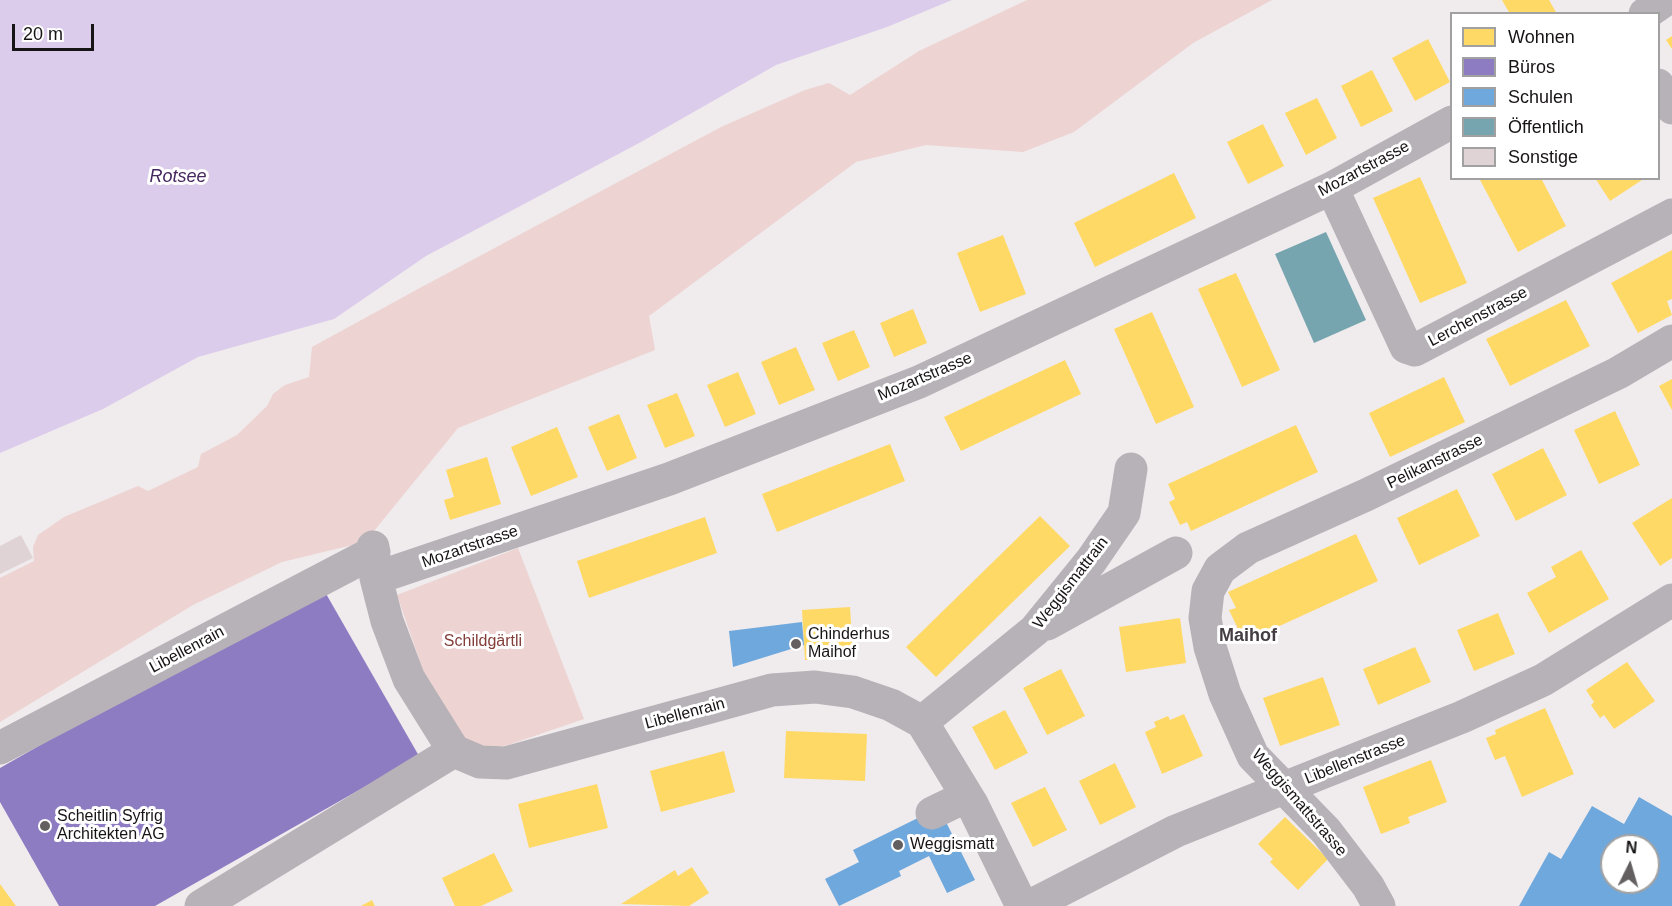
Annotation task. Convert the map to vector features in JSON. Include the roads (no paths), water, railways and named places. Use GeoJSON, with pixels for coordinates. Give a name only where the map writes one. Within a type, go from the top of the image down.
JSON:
{"type":"FeatureCollection","features":[{"type":"Feature","properties":{"kind":"street"},"geometry":{"type":"LineString","coordinates":[[1648,12],[1665,0]]}},
{"type":"Feature","properties":{"kind":"street"},"geometry":{"type":"LineString","coordinates":[[1660,88],[1672,108]]}},
{"type":"Feature","properties":{"kind":"street","name":"Mozartstrasse"},"geometry":{"type":"LineString","coordinates":[[374,559],[669,479],[919,382],[1332,188],[1450,123]]}},
{"type":"Feature","properties":{"kind":"street","name":"Lerchenstrasse"},"geometry":{"type":"LineString","coordinates":[[1332,188],[1406,347],[1415,350],[1672,214]]}},
{"type":"Feature","properties":{"kind":"street","name":"Pelikanstrasse"},"geometry":{"type":"LineString","coordinates":[[1208,591],[1220,569],[1248,548],[1366,495],[1618,373],[1672,341]]}},
{"type":"Feature","properties":{"kind":"street","name":"Weggismattrain"},"geometry":{"type":"LineString","coordinates":[[922,722],[1035,630],[1091,561],[1124,513],[1131,469]]}},
{"type":"Feature","properties":{"kind":"street"},"geometry":{"type":"LineString","coordinates":[[1035,630],[1176,553]]}},
{"type":"Feature","properties":{"kind":"street"},"geometry":{"type":"LineString","coordinates":[[201,906],[454,751],[409,679],[387,621],[374,559]]}},
{"type":"Feature","properties":{"kind":"street","name":"Libellenrain"},"geometry":{"type":"LineString","coordinates":[[0,748],[374,559]]}},
{"type":"Feature","properties":{"kind":"street","name":"Weggismattstrasse"},"geometry":{"type":"LineString","coordinates":[[1208,591],[1205,618],[1210,647],[1225,694],[1253,756],[1282,789],[1326,831],[1368,886],[1379,906]]}},
{"type":"Feature","properties":{"kind":"street","name":"Libellenstrasse"},"geometry":{"type":"LineString","coordinates":[[1030,906],[1176,831],[1462,717],[1543,680],[1672,600]]}},
{"type":"Feature","properties":{"kind":"street","name":"Libellenrain"},"geometry":{"type":"LineString","coordinates":[[454,751],[480,762],[506,764],[772,690],[815,687],[862,695],[891,705],[922,722],[967,796],[1022,906]]}},
{"type":"Feature","properties":{"kind":"street"},"geometry":{"type":"LineString","coordinates":[[932,813],[967,796]]}},
{"type":"Feature","properties":{"kind":"water","name":"Rotsee"},"geometry":{"type":"Polygon","coordinates":[[[0,0],[952,0],[887,27],[776,65],[641,142],[426,256],[334,319],[198,357],[103,409],[0,453],[0,0]]]}},
{"type":"Feature","properties":{"kind":"place","name":"Chinderhus Maihof"},"geometry":{"type":"Point","coordinates":[796,644]}},
{"type":"Feature","properties":{"kind":"place","name":"Scheitlin Syfrig Architekten AG"},"geometry":{"type":"Point","coordinates":[45,826]}},
{"type":"Feature","properties":{"kind":"place","name":"Weggismatt"},"geometry":{"type":"Point","coordinates":[898,845]}},
{"type":"Feature","properties":{"kind":"district","name":"Maihof"},"geometry":{"type":"Point","coordinates":[1248,636]}},
{"type":"Feature","properties":{"kind":"park label","name":"Schildgärtli"},"geometry":{"type":"Point","coordinates":[483,642]}}]}
